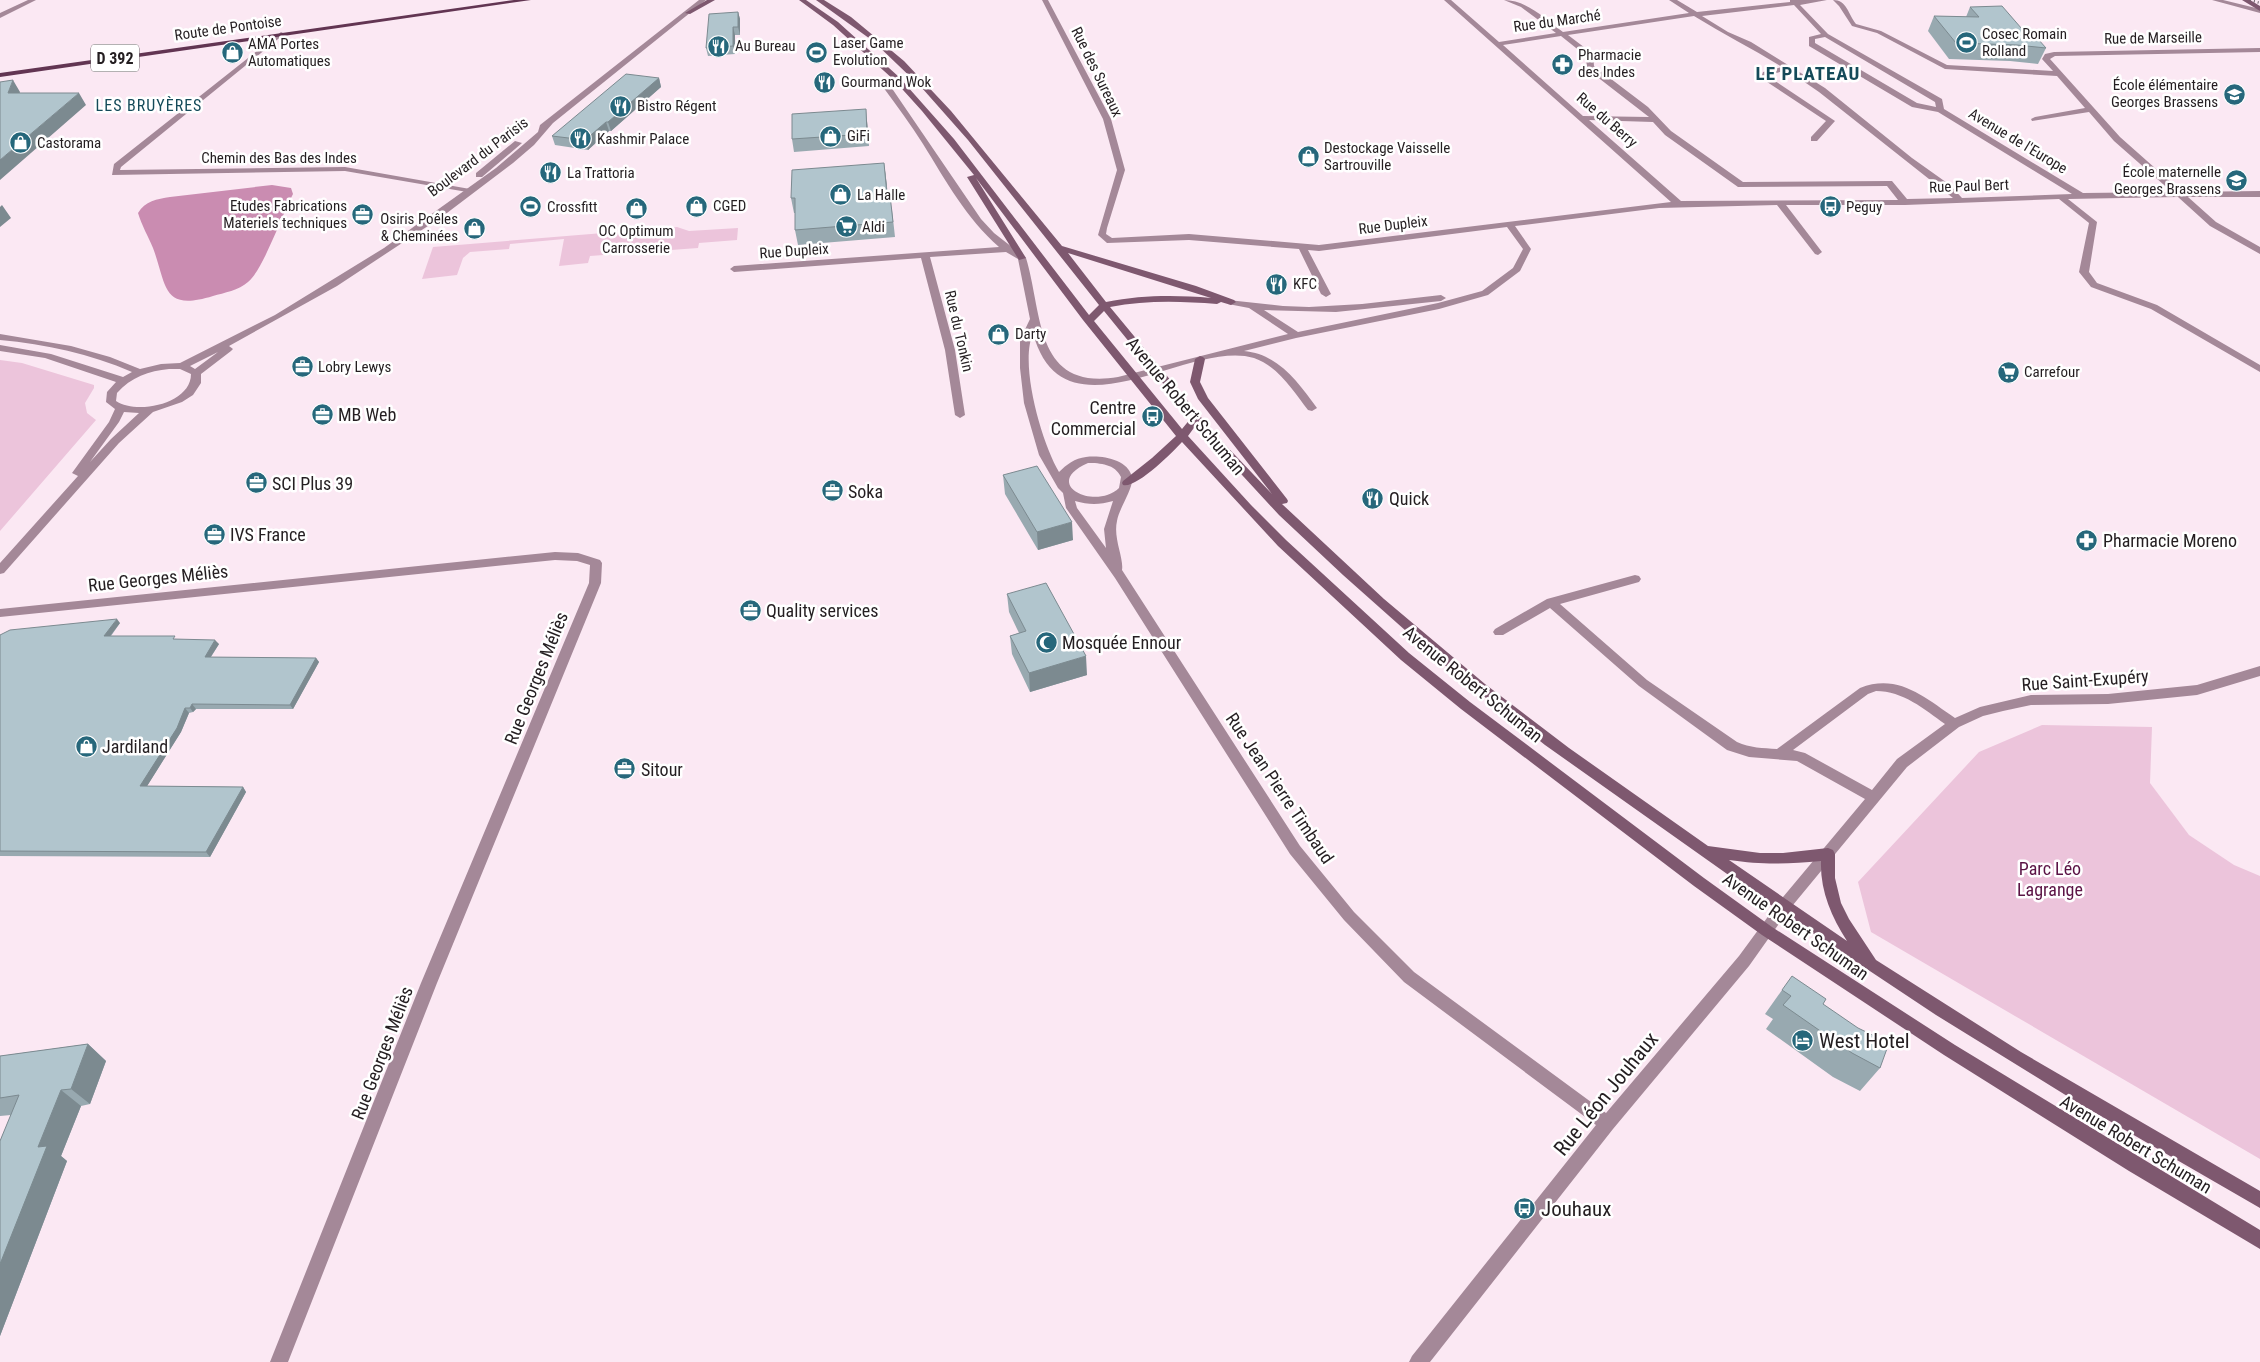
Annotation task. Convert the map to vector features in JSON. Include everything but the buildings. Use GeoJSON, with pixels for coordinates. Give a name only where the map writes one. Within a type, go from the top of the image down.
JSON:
{"type":"FeatureCollection","features":[{"type":"Feature","properties":{"kind":"main road","name":"Route de Pontoise"},"geometry":{"type":"LineString","coordinates":[[0,75],[507,0]]}},
{"type":"Feature","properties":{"kind":"main road","name":"Route de Pontoise"},"geometry":{"type":"LineString","coordinates":[[460,8],[528,0]]}},
{"type":"Feature","properties":{"kind":"main road"},"geometry":{"type":"LineString","coordinates":[[688,13],[712,0]]}},
{"type":"Feature","properties":{"kind":"main road","name":"Avenue Robert Schuman"},"geometry":{"type":"LineString","coordinates":[[802,0],[853,36],[895,76],[958,150],[1089,320],[1183,437],[1278,538],[1358,615],[1446,690],[1765,929],[1923,1035],[2046,1112],[2260,1240]]}},
{"type":"Feature","properties":{"kind":"main road","name":"Avenue Robert Schuman"},"geometry":{"type":"LineString","coordinates":[[819,0],[867,32],[926,87],[957,122],[1156,371],[1196,418],[1281,510],[1390,610],[1469,677],[1551,742],[1783,907],[1983,1037],[2260,1200]]}},
{"type":"Feature","properties":{"kind":"main road"},"geometry":{"type":"LineString","coordinates":[[2245,0],[2260,10]]}},
{"type":"Feature","properties":{"kind":"main road"},"geometry":{"type":"LineString","coordinates":[[886,80],[895,76],[910,79],[926,87]]}},
{"type":"Feature","properties":{"kind":"main road"},"geometry":{"type":"LineString","coordinates":[[958,150],[977,189],[1022,258]]}},
{"type":"Feature","properties":{"kind":"main road"},"geometry":{"type":"LineString","coordinates":[[1059,248],[1193,288],[1231,302]]}},
{"type":"Feature","properties":{"kind":"main road"},"geometry":{"type":"LineString","coordinates":[[1089,320],[1105,305],[1154,297],[1231,302]]}},
{"type":"Feature","properties":{"kind":"main road"},"geometry":{"type":"LineString","coordinates":[[1200,359],[1195,382],[1203,399],[1316,543]]}},
{"type":"Feature","properties":{"kind":"main road"},"geometry":{"type":"LineString","coordinates":[[1126,486],[1183,437],[1196,418]]}},
{"type":"Feature","properties":{"kind":"main road"},"geometry":{"type":"LineString","coordinates":[[1704,850],[1760,859],[1783,859],[1828,854],[1829,882],[1835,904],[1847,929],[1872,965]]}},
{"type":"Feature","properties":{"kind":"street"},"geometry":{"type":"LineString","coordinates":[[0,16],[33,0]]}},
{"type":"Feature","properties":{"kind":"street","name":"Boulevard du Parisis"},"geometry":{"type":"LineString","coordinates":[[182,366],[249,333],[333,284],[470,191],[509,161],[549,123],[703,0]]}},
{"type":"Feature","properties":{"kind":"street","name":"Rue des Sureaux"},"geometry":{"type":"LineString","coordinates":[[1045,0],[1107,119],[1121,170],[1102,228],[1102,235],[1110,241]]}},
{"type":"Feature","properties":{"kind":"street","name":"Rue du Berry"},"geometry":{"type":"LineString","coordinates":[[1447,0],[1679,204]]}},
{"type":"Feature","properties":{"kind":"street"},"geometry":{"type":"LineString","coordinates":[[1507,0],[1523,6],[1587,53],[1590,56],[1590,67],[1646,109],[1668,132],[1741,185],[1757,203]]}},
{"type":"Feature","properties":{"kind":"street"},"geometry":{"type":"LineString","coordinates":[[1672,0],[1733,37],[1744,40],[1822,90],[1909,160],[1947,187],[1960,200]]}},
{"type":"Feature","properties":{"kind":"street","name":"Rue du Marché"},"geometry":{"type":"LineString","coordinates":[[1498,44],[1696,14],[1824,0]]}},
{"type":"Feature","properties":{"kind":"street"},"geometry":{"type":"LineString","coordinates":[[1836,0],[1842,5],[1849,19],[1854,24],[1879,32],[1945,66],[2060,74],[2117,139],[2181,196],[2213,224],[2260,251]]}},
{"type":"Feature","properties":{"kind":"street"},"geometry":{"type":"LineString","coordinates":[[2215,0],[2260,10]]}},
{"type":"Feature","properties":{"kind":"street"},"geometry":{"type":"LineString","coordinates":[[1795,2],[1826,35]]}},
{"type":"Feature","properties":{"kind":"street","name":"Chemin des Bas des Indes"},"geometry":{"type":"LineString","coordinates":[[280,34],[116,166],[116,173],[345,168],[470,191]]}},
{"type":"Feature","properties":{"kind":"street","name":"Avenue de l'Europe"},"geometry":{"type":"LineString","coordinates":[[1940,110],[1939,100],[1826,35],[1811,38],[1812,44],[1915,105],[1940,110],[2081,196]]}},
{"type":"Feature","properties":{"kind":"street","name":"Rue de Marseille"},"geometry":{"type":"LineString","coordinates":[[2060,74],[2046,59],[2047,57],[2054,54],[2260,50]]}},
{"type":"Feature","properties":{"kind":"street"},"geometry":{"type":"LineString","coordinates":[[1787,68],[1770,72],[1766,74],[1766,78],[1831,121],[1814,140]]}},
{"type":"Feature","properties":{"kind":"street"},"geometry":{"type":"LineString","coordinates":[[886,80],[887,87],[922,135],[980,226],[1006,249],[1022,258]]}},
{"type":"Feature","properties":{"kind":"street"},"geometry":{"type":"LineString","coordinates":[[2035,118],[2090,108]]}},
{"type":"Feature","properties":{"kind":"street"},"geometry":{"type":"LineString","coordinates":[[1583,118],[1656,120]]}},
{"type":"Feature","properties":{"kind":"street","name":"Boulevard du Parisis"},"geometry":{"type":"LineString","coordinates":[[379,254],[411,226],[516,144],[549,123]]}},
{"type":"Feature","properties":{"kind":"street"},"geometry":{"type":"LineString","coordinates":[[1741,185],[1889,183],[1905,202]]}},
{"type":"Feature","properties":{"kind":"street","name":"Rue Paul Bert"},"geometry":{"type":"LineString","coordinates":[[1679,204],[1905,202],[2081,196],[2260,194]]}},
{"type":"Feature","properties":{"kind":"street"},"geometry":{"type":"LineString","coordinates":[[2062,198],[2093,222],[2084,272],[2094,285],[2166,312],[2260,369]]}},
{"type":"Feature","properties":{"kind":"street"},"geometry":{"type":"LineString","coordinates":[[1780,203],[1818,252]]}},
{"type":"Feature","properties":{"kind":"street","name":"Rue Dupleix"},"geometry":{"type":"LineString","coordinates":[[1110,241],[1189,237],[1320,248],[1679,204]]}},
{"type":"Feature","properties":{"kind":"street"},"geometry":{"type":"LineString","coordinates":[[1034,319],[1048,360],[1064,373],[1086,381],[1098,382],[1134,376],[1296,335],[1439,306],[1485,293],[1517,269],[1528,249],[1509,224]]}},
{"type":"Feature","properties":{"kind":"street"},"geometry":{"type":"LineString","coordinates":[[1303,248],[1326,294]]}},
{"type":"Feature","properties":{"kind":"street","name":"Rue Dupleix"},"geometry":{"type":"LineString","coordinates":[[734,269],[1006,249]]}},
{"type":"Feature","properties":{"kind":"street","name":"Rue du Tonkin"},"geometry":{"type":"LineString","coordinates":[[925,256],[950,350],[960,415]]}},
{"type":"Feature","properties":{"kind":"street","name":"Rue Jean Pierre Timbaud"},"geometry":{"type":"LineString","coordinates":[[1022,258],[1028,274],[1034,319],[1025,340],[1025,368],[1029,403],[1044,455],[1066,491],[1072,508],[1119,575],[1295,850],[1349,916],[1409,977],[1607,1124]]}},
{"type":"Feature","properties":{"kind":"street"},"geometry":{"type":"LineString","coordinates":[[1231,302],[1294,311],[1339,310],[1485,293]]}},
{"type":"Feature","properties":{"kind":"street"},"geometry":{"type":"LineString","coordinates":[[1252,306],[1296,335]]}},
{"type":"Feature","properties":{"kind":"street","name":"Boulevard du Parisis"},"geometry":{"type":"LineString","coordinates":[[196,373],[249,333]]}},
{"type":"Feature","properties":{"kind":"street"},"geometry":{"type":"LineString","coordinates":[[0,337],[29,339],[80,351],[139,372]]}},
{"type":"Feature","properties":{"kind":"street"},"geometry":{"type":"LineString","coordinates":[[0,348],[15,349],[64,360],[123,381]]}},
{"type":"Feature","properties":{"kind":"street"},"geometry":{"type":"LineString","coordinates":[[1226,352],[1257,356],[1272,364],[1284,374],[1312,408]]}},
{"type":"Feature","properties":{"kind":"street"},"geometry":{"type":"LineString","coordinates":[[182,366],[196,373],[198,378],[191,391],[173,403],[149,410],[128,411],[114,406],[110,398],[112,392],[123,381],[139,372],[159,367],[182,366]]}},
{"type":"Feature","properties":{"kind":"street"},"geometry":{"type":"LineString","coordinates":[[41,521],[114,422],[120,409]]}},
{"type":"Feature","properties":{"kind":"street"},"geometry":{"type":"LineString","coordinates":[[0,570],[41,521],[115,441],[149,410]]}},
{"type":"Feature","properties":{"kind":"street"},"geometry":{"type":"LineString","coordinates":[[1096,460],[1116,464],[1123,470],[1127,476],[1126,486],[1108,500],[1098,502],[1076,499],[1066,491],[1061,481],[1063,474],[1076,463],[1096,460]]}},
{"type":"Feature","properties":{"kind":"street","name":"Rue Jean Pierre Timbaud"},"geometry":{"type":"LineString","coordinates":[[1119,575],[1109,541],[1109,530],[1116,506],[1126,486]]}},
{"type":"Feature","properties":{"kind":"street","name":"Rue Georges Méliès"},"geometry":{"type":"LineString","coordinates":[[0,613],[555,556],[578,556],[596,563],[595,583],[430,983],[279,1362]]}},
{"type":"Feature","properties":{"kind":"street"},"geometry":{"type":"LineString","coordinates":[[1499,632],[1551,602],[1635,579]]}},
{"type":"Feature","properties":{"kind":"street"},"geometry":{"type":"LineString","coordinates":[[1551,602],[1643,683],[1732,746],[1747,753],[1800,757],[1873,797]]}},
{"type":"Feature","properties":{"kind":"street","name":"Rue Saint-Exupéry"},"geometry":{"type":"LineString","coordinates":[[1783,907],[1902,763],[1954,724],[1980,712],[2031,700],[2108,699],[2197,690],[2260,670]]}},
{"type":"Feature","properties":{"kind":"street"},"geometry":{"type":"LineString","coordinates":[[1779,754],[1864,691],[1877,684],[1899,689],[1954,724]]}},
{"type":"Feature","properties":{"kind":"street","name":"Rue Léon Jouhaux"},"geometry":{"type":"LineString","coordinates":[[1418,1362],[1607,1124],[1744,961],[1765,929],[1783,907]]}},
{"type":"Feature","properties":{"kind":"green space"},"geometry":{"type":"Polygon","coordinates":[[[677,227],[689,231],[738,228],[737,240],[699,243],[698,248],[590,256],[588,263],[559,266],[564,239],[510,244],[509,249],[470,252],[463,258],[457,275],[422,279],[433,247],[677,227]]]}},
{"type":"Feature","properties":{"kind":"green space"},"geometry":{"type":"Polygon","coordinates":[[[0,360],[22,363],[94,385],[85,403],[87,413],[96,420],[0,531],[0,360]]]}},
{"type":"Feature","properties":{"kind":"green space","name":"Parc Léo Lagrange"},"geometry":{"type":"Polygon","coordinates":[[[2042,725],[2152,727],[2150,783],[2189,835],[2234,865],[2260,876],[2260,1159],[1871,932],[1858,882],[1979,752],[2042,725]]]}},
{"type":"Feature","properties":{"kind":"shaded area"},"geometry":{"type":"Polygon","coordinates":[[[272,185],[291,188],[293,194],[254,276],[240,287],[222,294],[196,300],[175,298],[164,284],[153,248],[138,213],[141,209],[152,201],[165,198],[272,185]]]}},
{"type":"Feature","properties":{"kind":"railway"},"geometry":{"type":"LineString","coordinates":[[2250,0],[2260,3]]}},
{"type":"Feature","properties":{"kind":"place","name":"Cosec Romain Rolland"},"geometry":{"type":"Point","coordinates":[1966,43]}},
{"type":"Feature","properties":{"kind":"place","name":"Au Bureau"},"geometry":{"type":"Point","coordinates":[719,46]}},
{"type":"Feature","properties":{"kind":"place","name":"Laser Game Evolution"},"geometry":{"type":"Point","coordinates":[817,52]}},
{"type":"Feature","properties":{"kind":"place","name":"AMA Portes Automatiques"},"geometry":{"type":"Point","coordinates":[232,53]}},
{"type":"Feature","properties":{"kind":"place","name":"Pharmacie des Indes"},"geometry":{"type":"Point","coordinates":[1562,64]}},
{"type":"Feature","properties":{"kind":"place","name":"Gourmand Wok"},"geometry":{"type":"Point","coordinates":[825,82]}},
{"type":"Feature","properties":{"kind":"place","name":"École élémentaire Georges Brassens"},"geometry":{"type":"Point","coordinates":[2234,94]}},
{"type":"Feature","properties":{"kind":"place","name":"Bistro Régent"},"geometry":{"type":"Point","coordinates":[621,106]}},
{"type":"Feature","properties":{"kind":"place","name":"GiFi"},"geometry":{"type":"Point","coordinates":[831,136]}},
{"type":"Feature","properties":{"kind":"place","name":"Kashmir Palace"},"geometry":{"type":"Point","coordinates":[581,139]}},
{"type":"Feature","properties":{"kind":"place","name":"Castorama"},"geometry":{"type":"Point","coordinates":[21,143]}},
{"type":"Feature","properties":{"kind":"place","name":"Destockage Vaisselle Sartrouville"},"geometry":{"type":"Point","coordinates":[1308,157]}},
{"type":"Feature","properties":{"kind":"place","name":"La Trattoria"},"geometry":{"type":"Point","coordinates":[551,173]}},
{"type":"Feature","properties":{"kind":"place","name":"École maternelle Georges Brassens"},"geometry":{"type":"Point","coordinates":[2237,181]}},
{"type":"Feature","properties":{"kind":"place","name":"La Halle"},"geometry":{"type":"Point","coordinates":[841,195]}},
{"type":"Feature","properties":{"kind":"place","name":"CGED"},"geometry":{"type":"Point","coordinates":[697,206]}},
{"type":"Feature","properties":{"kind":"place","name":"Crossfitt"},"geometry":{"type":"Point","coordinates":[531,207]}},
{"type":"Feature","properties":{"kind":"place","name":"Peguy"},"geometry":{"type":"Point","coordinates":[1830,207]}},
{"type":"Feature","properties":{"kind":"place","name":"OC Optimum Carrosserie"},"geometry":{"type":"Point","coordinates":[636,208]}},
{"type":"Feature","properties":{"kind":"place","name":"Etudes Fabrications Materiels techniques"},"geometry":{"type":"Point","coordinates":[363,215]}},
{"type":"Feature","properties":{"kind":"place","name":"Aldi"},"geometry":{"type":"Point","coordinates":[846,227]}},
{"type":"Feature","properties":{"kind":"place","name":"Osiris Poêles & Cheminées"},"geometry":{"type":"Point","coordinates":[474,228]}},
{"type":"Feature","properties":{"kind":"place","name":"KFC"},"geometry":{"type":"Point","coordinates":[1277,284]}},
{"type":"Feature","properties":{"kind":"place","name":"Darty"},"geometry":{"type":"Point","coordinates":[999,334]}},
{"type":"Feature","properties":{"kind":"place","name":"Lobry Lewys"},"geometry":{"type":"Point","coordinates":[302,367]}},
{"type":"Feature","properties":{"kind":"place","name":"Carrefour"},"geometry":{"type":"Point","coordinates":[2008,372]}},
{"type":"Feature","properties":{"kind":"place","name":"MB Web"},"geometry":{"type":"Point","coordinates":[322,414]}},
{"type":"Feature","properties":{"kind":"place","name":"Centre Commercial"},"geometry":{"type":"Point","coordinates":[1152,417]}},
{"type":"Feature","properties":{"kind":"place","name":"SCI Plus 39"},"geometry":{"type":"Point","coordinates":[256,483]}},
{"type":"Feature","properties":{"kind":"place","name":"Soka"},"geometry":{"type":"Point","coordinates":[832,491]}},
{"type":"Feature","properties":{"kind":"place","name":"Quick"},"geometry":{"type":"Point","coordinates":[1373,498]}},
{"type":"Feature","properties":{"kind":"place","name":"IVS France"},"geometry":{"type":"Point","coordinates":[214,534]}},
{"type":"Feature","properties":{"kind":"place","name":"Pharmacie Moreno"},"geometry":{"type":"Point","coordinates":[2087,540]}},
{"type":"Feature","properties":{"kind":"place","name":"Quality services"},"geometry":{"type":"Point","coordinates":[750,610]}},
{"type":"Feature","properties":{"kind":"place","name":"Mosquée Ennour"},"geometry":{"type":"Point","coordinates":[1046,642]}},
{"type":"Feature","properties":{"kind":"place","name":"Jardiland"},"geometry":{"type":"Point","coordinates":[86,746]}},
{"type":"Feature","properties":{"kind":"place","name":"Sitour"},"geometry":{"type":"Point","coordinates":[625,769]}},
{"type":"Feature","properties":{"kind":"place","name":"West Hotel"},"geometry":{"type":"Point","coordinates":[1803,1041]}},
{"type":"Feature","properties":{"kind":"place","name":"Jouhaux"},"geometry":{"type":"Point","coordinates":[1525,1209]}},
{"type":"Feature","properties":{"kind":"district","name":"LE PLATEAU"},"geometry":{"type":"Point","coordinates":[1808,73]}},
{"type":"Feature","properties":{"kind":"district","name":"LES BRUYÈRES"},"geometry":{"type":"Point","coordinates":[149,105]}}]}
